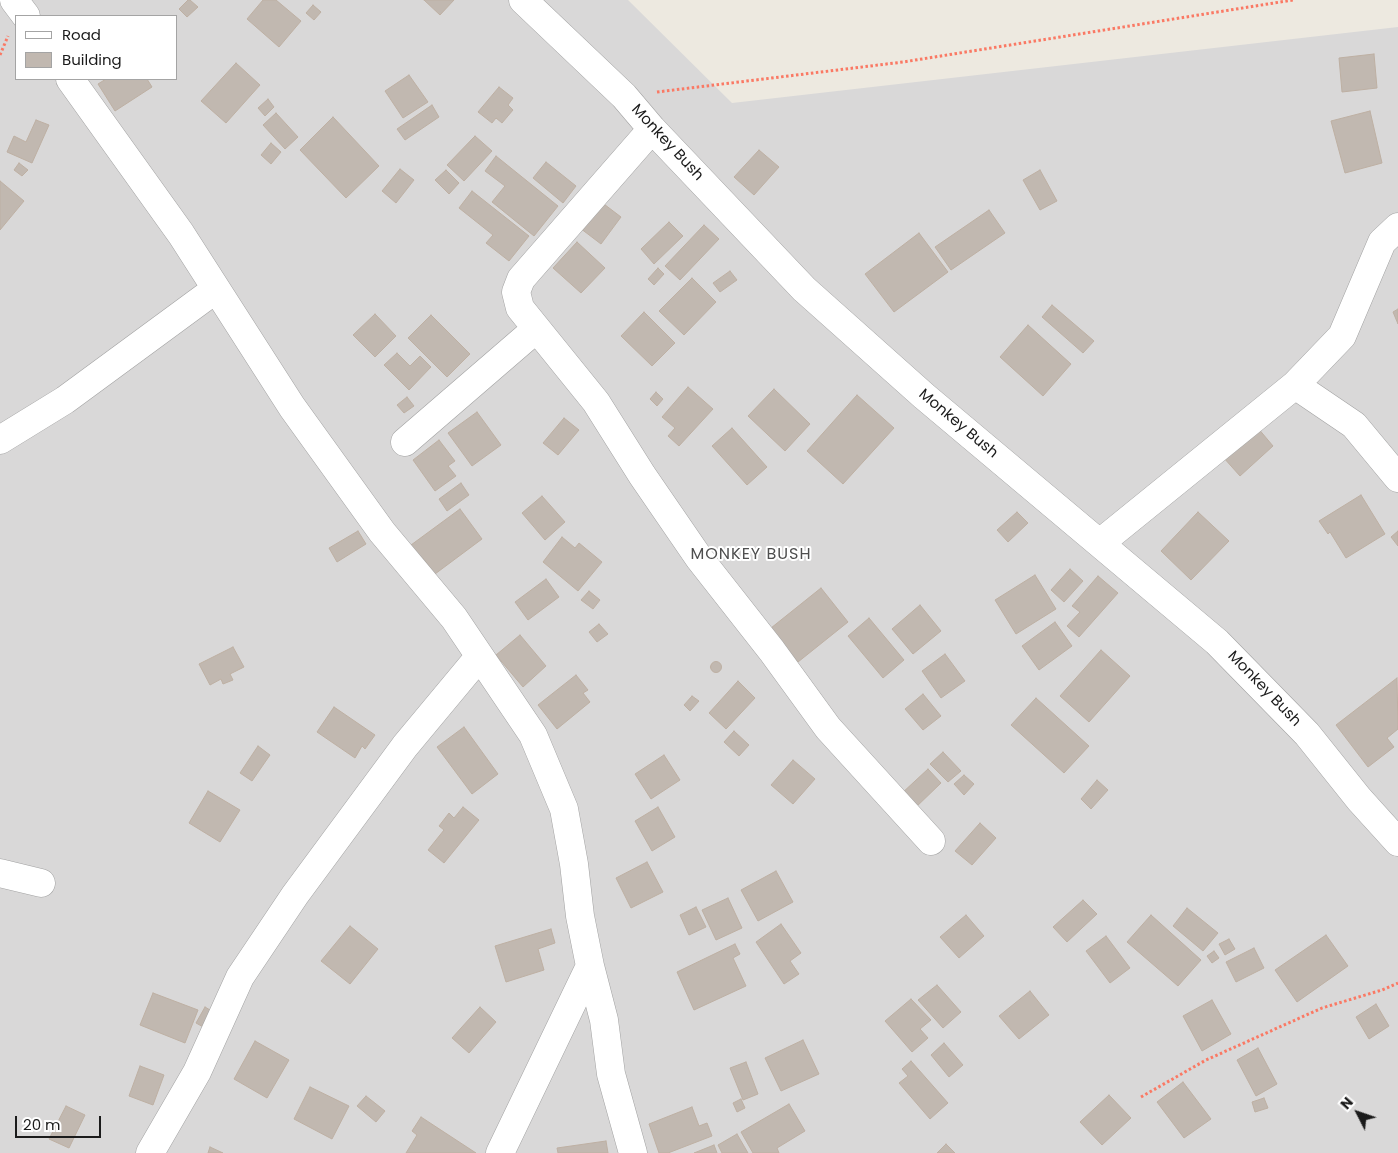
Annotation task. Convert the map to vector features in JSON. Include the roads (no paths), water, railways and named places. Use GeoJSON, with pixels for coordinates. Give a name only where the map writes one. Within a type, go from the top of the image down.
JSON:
{"type":"FeatureCollection","features":[{"type":"Feature","properties":{"kind":"street"},"geometry":{"type":"LineString","coordinates":[[14,0],[25,15]]}},
{"type":"Feature","properties":{"kind":"street","name":"Monkey Bush"},"geometry":{"type":"LineString","coordinates":[[523,0],[624,96],[652,129],[804,289],[924,396],[1217,642],[1307,734],[1359,799],[1398,842]]}},
{"type":"Feature","properties":{"kind":"street"},"geometry":{"type":"LineString","coordinates":[[71,80],[181,234],[298,415],[382,532],[454,618],[533,735],[564,809],[574,864],[580,916],[604,1020],[611,1074],[633,1153]]}},
{"type":"Feature","properties":{"kind":"street"},"geometry":{"type":"LineString","coordinates":[[652,129],[521,279],[516,292],[520,308],[596,402],[642,475],[700,558],[772,651],[828,728],[931,841]]}},
{"type":"Feature","properties":{"kind":"street"},"geometry":{"type":"LineString","coordinates":[[1100,544],[1295,385],[1342,336],[1382,242],[1398,227]]}},
{"type":"Feature","properties":{"kind":"street"},"geometry":{"type":"LineString","coordinates":[[0,440],[65,400],[216,289]]}},
{"type":"Feature","properties":{"kind":"street"},"geometry":{"type":"LineString","coordinates":[[405,442],[536,329]]}},
{"type":"Feature","properties":{"kind":"street"},"geometry":{"type":"LineString","coordinates":[[1295,385],[1354,426],[1398,478]]}},
{"type":"Feature","properties":{"kind":"street"},"geometry":{"type":"LineString","coordinates":[[150,1153],[197,1072],[240,977],[294,895],[405,746],[479,657]]}},
{"type":"Feature","properties":{"kind":"street"},"geometry":{"type":"LineString","coordinates":[[0,873],[41,883]]}},
{"type":"Feature","properties":{"kind":"street"},"geometry":{"type":"LineString","coordinates":[[500,1153],[590,966]]}},
{"type":"Feature","properties":{"kind":"district","name":"MONKEY BUSH"},"geometry":{"type":"Point","coordinates":[751,555]}}]}
